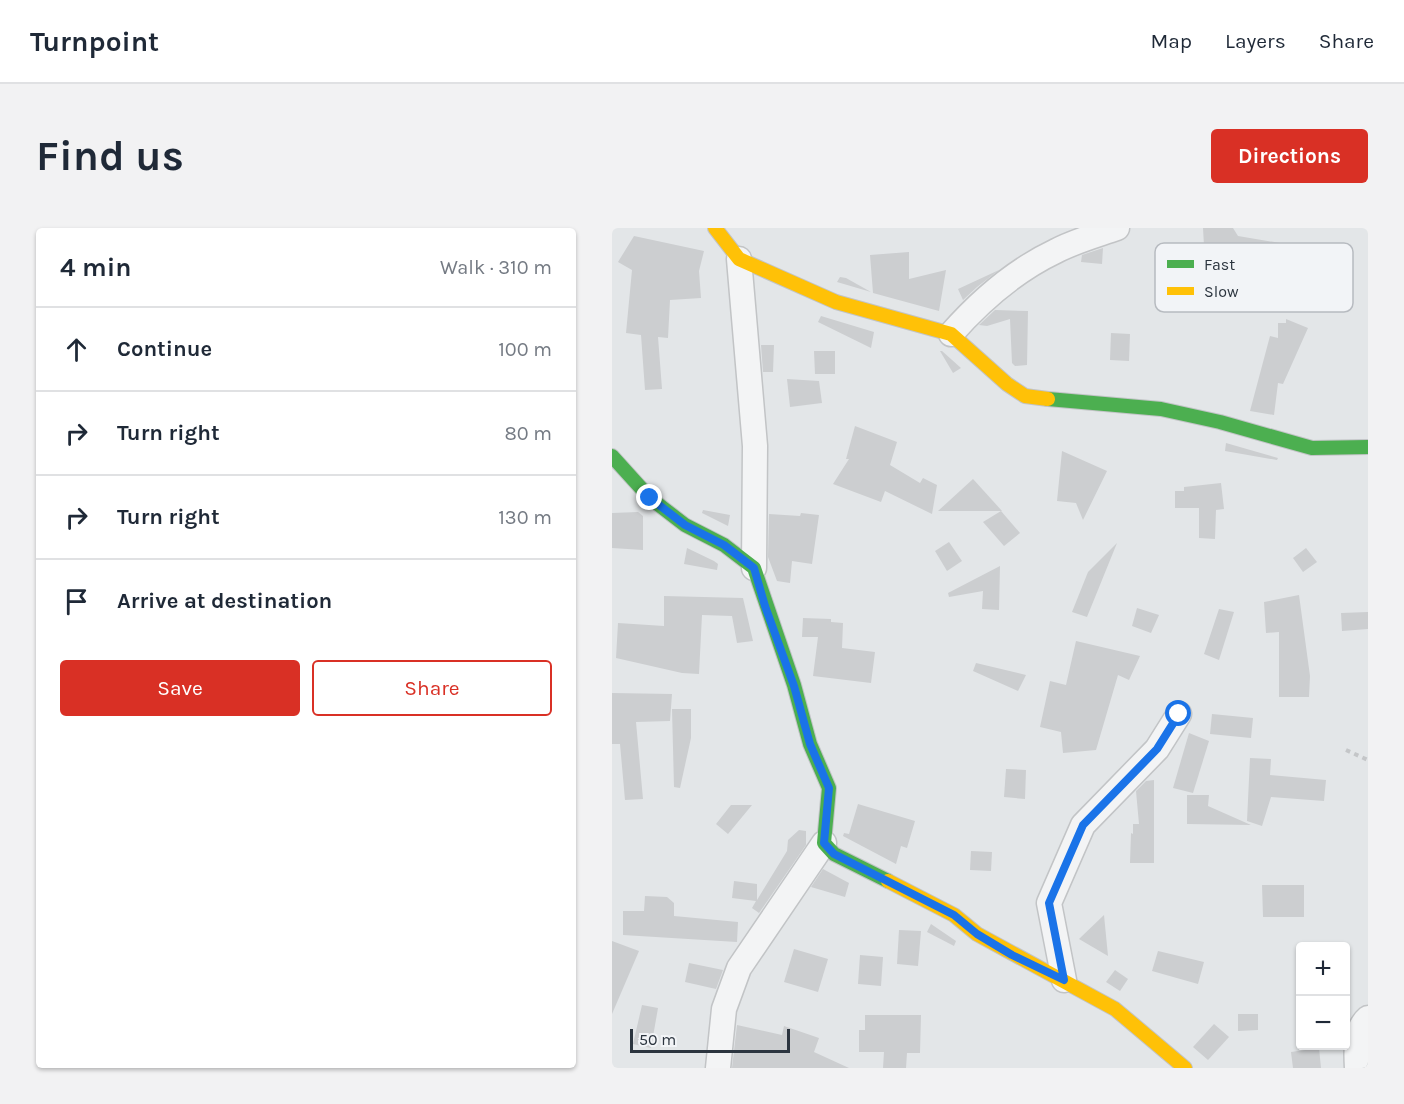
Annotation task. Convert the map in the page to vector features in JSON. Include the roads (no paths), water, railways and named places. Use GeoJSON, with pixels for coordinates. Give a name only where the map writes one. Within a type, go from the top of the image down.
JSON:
{"type":"FeatureCollection","features":[{"type":"Feature","properties":{"kind":"street"},"geometry":{"type":"LineString","coordinates":[[715,228],[739,259],[836,302],[951,334],[1006,384],[1025,396],[1161,409],[1220,422],[1312,448],[1368,447]]}},
{"type":"Feature","properties":{"kind":"street"},"geometry":{"type":"LineString","coordinates":[[951,334],[979,304],[1021,272],[1056,250],[1117,228]]}},
{"type":"Feature","properties":{"kind":"street"},"geometry":{"type":"LineString","coordinates":[[718,1068],[724,1010],[739,969],[824,843],[829,788],[810,744],[794,686],[754,568],[755,446],[739,259]]}},
{"type":"Feature","properties":{"kind":"street"},"geometry":{"type":"LineString","coordinates":[[612,456],[650,498],[685,525],[724,545],[754,568]]}},
{"type":"Feature","properties":{"kind":"street"},"geometry":{"type":"LineString","coordinates":[[1064,980],[1049,903],[1083,825],[1157,749],[1179,714]]}},
{"type":"Feature","properties":{"kind":"street"},"geometry":{"type":"LineString","coordinates":[[824,843],[844,861],[954,915],[977,934],[1012,955],[1064,980],[1115,1009],[1185,1068]]}},
{"type":"Feature","properties":{"kind":"street"},"geometry":{"type":"LineString","coordinates":[[1357,1068],[1355,1049],[1363,1023],[1368,1018]]}}]}
